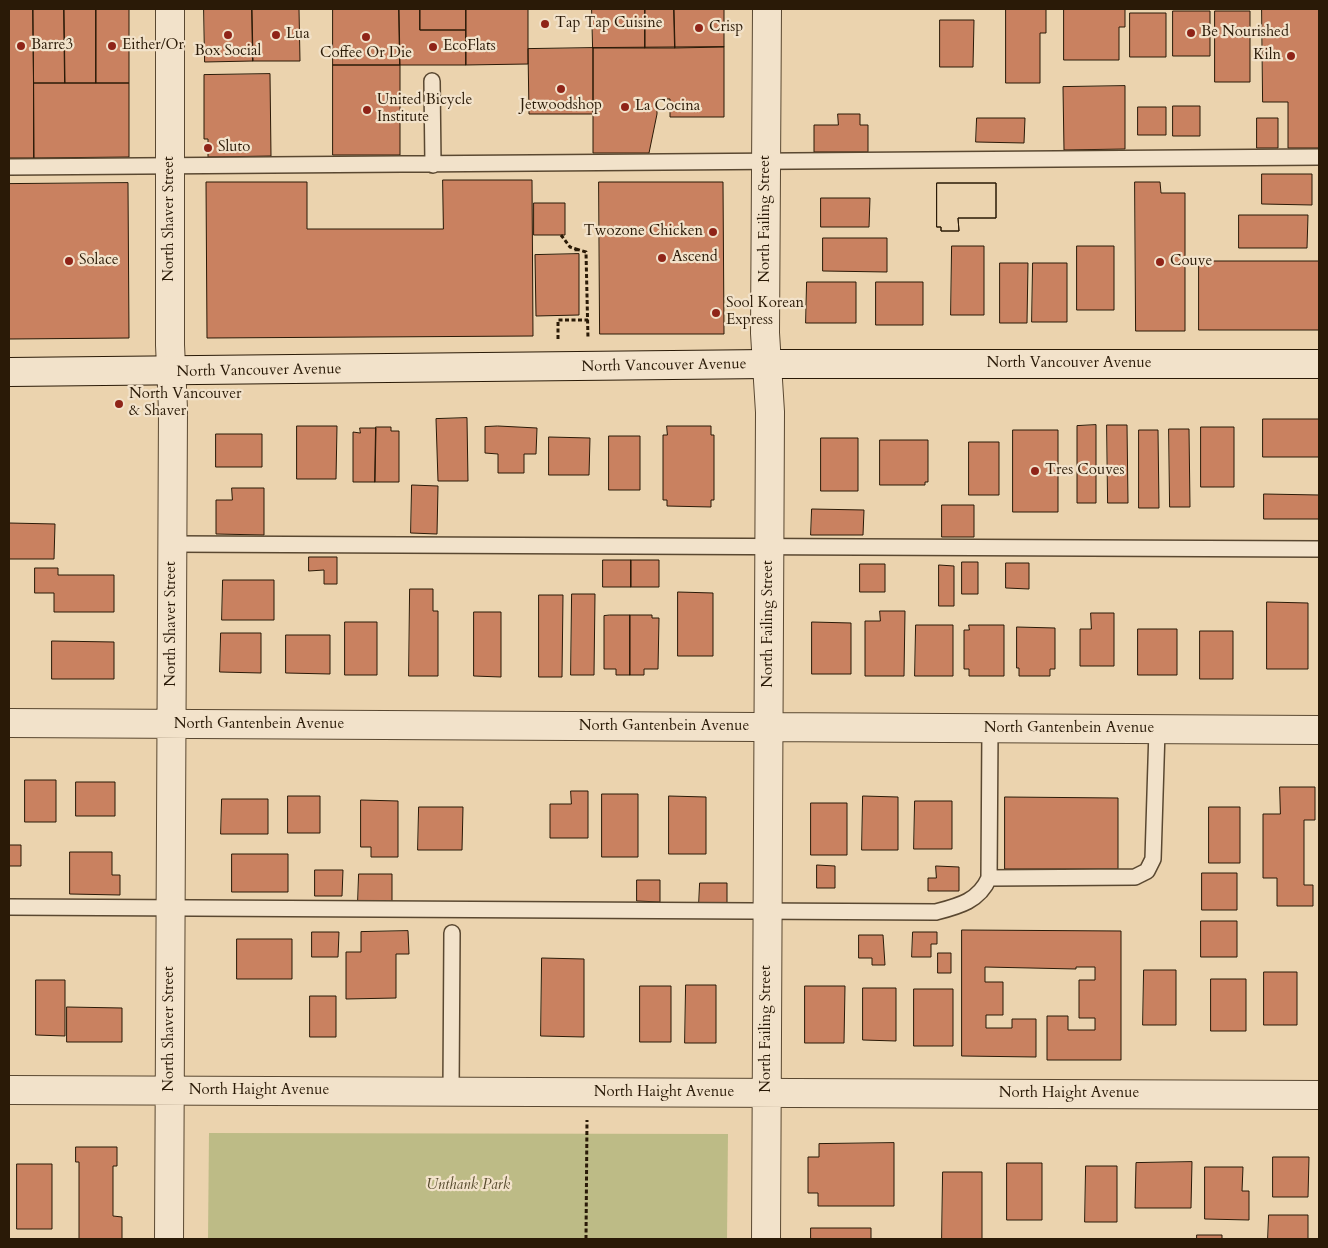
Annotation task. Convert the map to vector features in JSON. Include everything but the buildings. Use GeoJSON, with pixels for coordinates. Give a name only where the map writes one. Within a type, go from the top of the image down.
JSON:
{"type":"FeatureCollection","features":[{"type":"Feature","properties":{"kind":"street","name":"North Shaver Street"},"geometry":{"type":"LineString","coordinates":[[168,1239],[172,724],[170,9]]}},
{"type":"Feature","properties":{"kind":"street","name":"North Failing Street"},"geometry":{"type":"LineString","coordinates":[[766,1239],[770,545],[770,409],[765,333],[767,9]]}},
{"type":"Feature","properties":{"kind":"street","name":"North Vancouver Avenue"},"geometry":{"type":"LineString","coordinates":[[9,372],[558,368],[768,364],[1319,364]]}},
{"type":"Feature","properties":{"kind":"street","name":"North Gantenbein Avenue"},"geometry":{"type":"LineString","coordinates":[[9,723],[1319,730]]}},
{"type":"Feature","properties":{"kind":"street","name":"North Haight Avenue"},"geometry":{"type":"LineString","coordinates":[[9,1090],[1319,1095]]}},
{"type":"Feature","properties":{"kind":"lane"},"geometry":{"type":"LineString","coordinates":[[432,81],[433,165]]}},
{"type":"Feature","properties":{"kind":"lane"},"geometry":{"type":"LineString","coordinates":[[9,167],[766,163],[1319,157]]}},
{"type":"Feature","properties":{"kind":"lane"},"geometry":{"type":"LineString","coordinates":[[172,544],[770,545],[1319,549]]}},
{"type":"Feature","properties":{"kind":"lane"},"geometry":{"type":"LineString","coordinates":[[9,907],[936,912],[967,903],[984,890],[989,878],[990,728]]}},
{"type":"Feature","properties":{"kind":"lane"},"geometry":{"type":"LineString","coordinates":[[989,878],[1135,877],[1147,870],[1153,859],[1158,730]]}},
{"type":"Feature","properties":{"kind":"lane"},"geometry":{"type":"LineString","coordinates":[[451,1091],[452,933]]}},
{"type":"Feature","properties":{"kind":"path"},"geometry":{"type":"LineString","coordinates":[[561,235],[570,247],[586,252],[589,367]]}},
{"type":"Feature","properties":{"kind":"path"},"geometry":{"type":"LineString","coordinates":[[576,249],[576,254]]}},
{"type":"Feature","properties":{"kind":"path"},"geometry":{"type":"LineString","coordinates":[[558,368],[558,320],[588,320]]}},
{"type":"Feature","properties":{"kind":"path"},"geometry":{"type":"LineString","coordinates":[[586,1239],[587,1092]]}},
{"type":"Feature","properties":{"kind":"green space","name":"Unthank Park"},"geometry":{"type":"Polygon","coordinates":[[[209,1133],[728,1134],[727,1239],[208,1239],[209,1133]]]}},
{"type":"Feature","properties":{"kind":"place","name":"Tap Tap Cuisine"},"geometry":{"type":"Point","coordinates":[545,24]}},
{"type":"Feature","properties":{"kind":"place","name":"Crisp"},"geometry":{"type":"Point","coordinates":[699,28]}},
{"type":"Feature","properties":{"kind":"place","name":"Be Nourished"},"geometry":{"type":"Point","coordinates":[1191,33]}},
{"type":"Feature","properties":{"kind":"place","name":"Box Social"},"geometry":{"type":"Point","coordinates":[228,35]}},
{"type":"Feature","properties":{"kind":"place","name":"Lua"},"geometry":{"type":"Point","coordinates":[276,35]}},
{"type":"Feature","properties":{"kind":"place","name":"Coffee Or Die"},"geometry":{"type":"Point","coordinates":[366,37]}},
{"type":"Feature","properties":{"kind":"place","name":"Barre3"},"geometry":{"type":"Point","coordinates":[21,46]}},
{"type":"Feature","properties":{"kind":"place","name":"Either/Or"},"geometry":{"type":"Point","coordinates":[112,46]}},
{"type":"Feature","properties":{"kind":"place","name":"EcoFlats"},"geometry":{"type":"Point","coordinates":[433,47]}},
{"type":"Feature","properties":{"kind":"place","name":"Kiln"},"geometry":{"type":"Point","coordinates":[1291,56]}},
{"type":"Feature","properties":{"kind":"place","name":"Jetwoodshop"},"geometry":{"type":"Point","coordinates":[561,89]}},
{"type":"Feature","properties":{"kind":"place","name":"La Cocina"},"geometry":{"type":"Point","coordinates":[625,107]}},
{"type":"Feature","properties":{"kind":"place","name":"United Bicycle Institute"},"geometry":{"type":"Point","coordinates":[367,110]}},
{"type":"Feature","properties":{"kind":"place","name":"Sluto"},"geometry":{"type":"Point","coordinates":[208,148]}},
{"type":"Feature","properties":{"kind":"place","name":"Twozone Chicken"},"geometry":{"type":"Point","coordinates":[713,232]}},
{"type":"Feature","properties":{"kind":"place","name":"Ascend"},"geometry":{"type":"Point","coordinates":[662,258]}},
{"type":"Feature","properties":{"kind":"place","name":"Solace"},"geometry":{"type":"Point","coordinates":[69,261]}},
{"type":"Feature","properties":{"kind":"place","name":"Couve"},"geometry":{"type":"Point","coordinates":[1160,262]}},
{"type":"Feature","properties":{"kind":"place","name":"Sool Korean Express"},"geometry":{"type":"Point","coordinates":[716,313]}},
{"type":"Feature","properties":{"kind":"place","name":"North Vancouver & Shaver"},"geometry":{"type":"Point","coordinates":[119,404]}},
{"type":"Feature","properties":{"kind":"place","name":"Tres Couves"},"geometry":{"type":"Point","coordinates":[1035,471]}}]}
